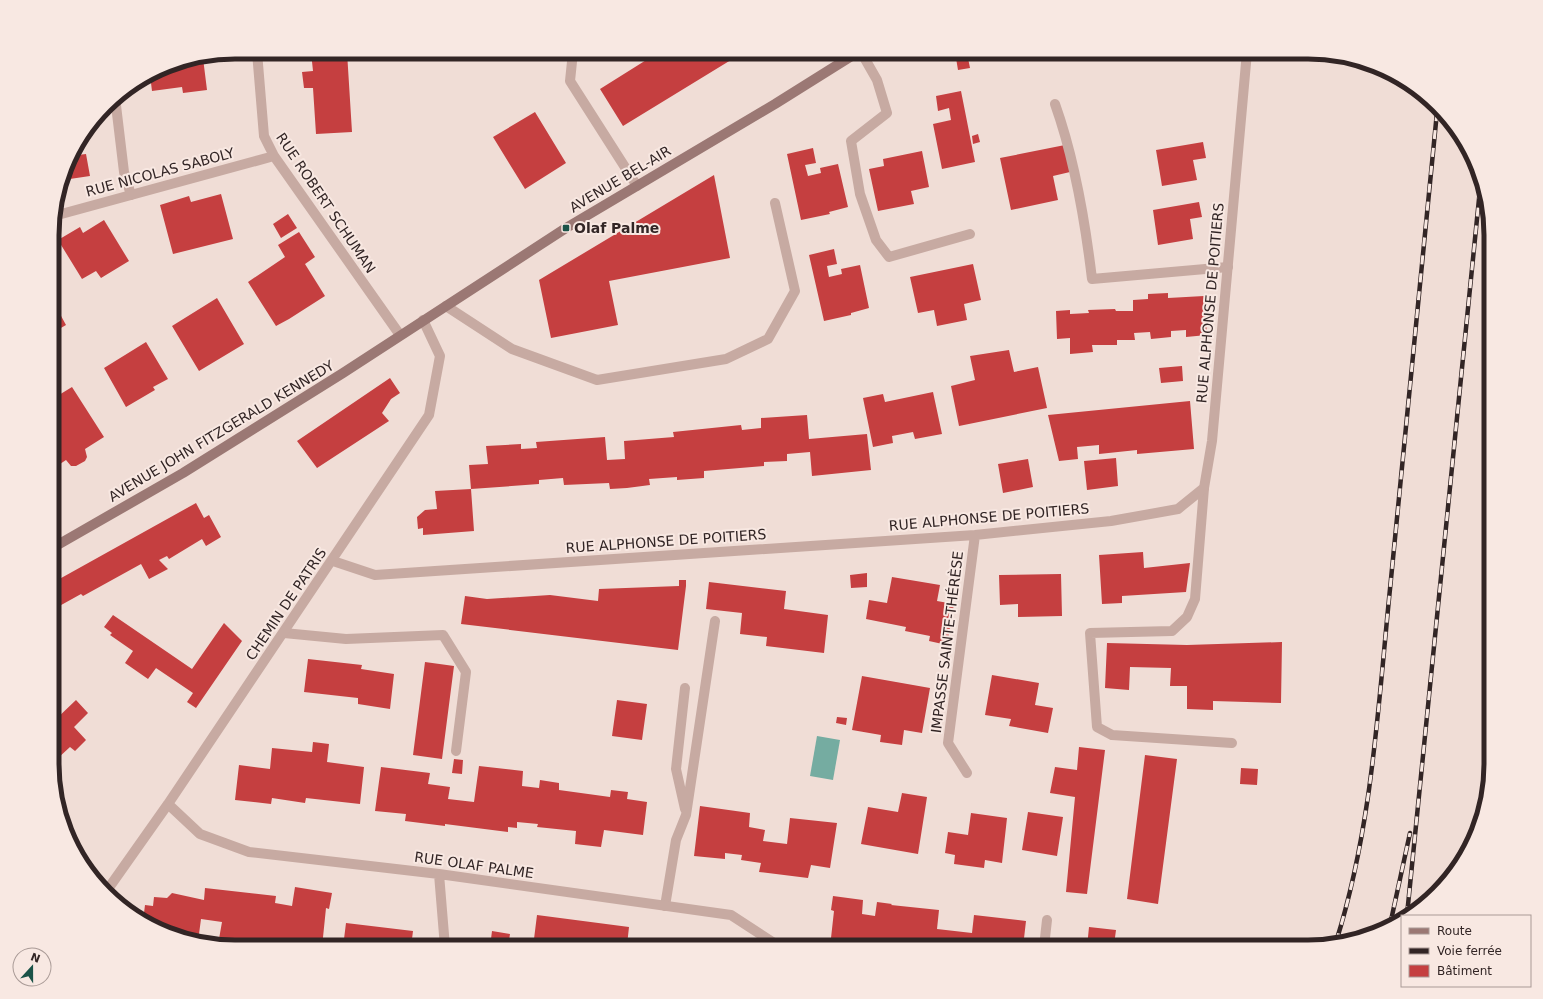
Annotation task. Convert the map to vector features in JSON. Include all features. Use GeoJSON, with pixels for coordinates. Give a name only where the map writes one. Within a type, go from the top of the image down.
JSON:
{"type":"FeatureCollection","features":[{"type":"Feature","properties":{"kind":"street","name":"RUE ROBERT SCHUMAN"},"geometry":{"type":"LineString","coordinates":[[258,59],[264,136],[274,156],[400,335]]}},
{"type":"Feature","properties":{"kind":"street"},"geometry":{"type":"LineString","coordinates":[[572,59],[570,81],[637,186]]}},
{"type":"Feature","properties":{"kind":"street","name":"AVENUE BEL-AIR"},"geometry":{"type":"LineString","coordinates":[[400,335],[566,228],[848,59]]}},
{"type":"Feature","properties":{"kind":"street"},"geometry":{"type":"LineString","coordinates":[[864,59],[877,80],[887,113],[851,141],[860,194],[876,240],[889,257],[970,234]]}},
{"type":"Feature","properties":{"kind":"street","name":"RUE ALPHONSE DE POITIERS"},"geometry":{"type":"LineString","coordinates":[[332,561],[375,575],[975,534],[1111,520],[1178,509],[1204,488],[1212,441],[1246,59]]}},
{"type":"Feature","properties":{"kind":"street"},"geometry":{"type":"LineString","coordinates":[[1055,104],[1067,139],[1088,246],[1092,279],[1228,267]]}},
{"type":"Feature","properties":{"kind":"street"},"geometry":{"type":"LineString","coordinates":[[116,106],[124,172],[131,195]]}},
{"type":"Feature","properties":{"kind":"street","name":"RUE NICOLAS SABOLY"},"geometry":{"type":"LineString","coordinates":[[61,214],[274,156]]}},
{"type":"Feature","properties":{"kind":"street"},"geometry":{"type":"LineString","coordinates":[[446,306],[512,349],[597,380],[726,359],[768,339],[795,291],[775,203]]}},
{"type":"Feature","properties":{"kind":"street","name":"CHEMIN DE PATRIS"},"geometry":{"type":"LineString","coordinates":[[110,887],[168,804],[284,633],[429,415],[440,356],[423,320]]}},
{"type":"Feature","properties":{"kind":"street","name":"AVENUE JOHN FITZGERALD KENNEDY"},"geometry":{"type":"LineString","coordinates":[[59,544],[183,473],[400,335]]}},
{"type":"Feature","properties":{"kind":"street"},"geometry":{"type":"LineString","coordinates":[[1204,488],[1195,598],[1187,617],[1172,631],[1090,633],[1097,727],[1112,735],[1232,743]]}},
{"type":"Feature","properties":{"kind":"street","name":"IMPASSE SAINTE-THÉRÈSE"},"geometry":{"type":"LineString","coordinates":[[967,773],[948,743],[975,534]]}},
{"type":"Feature","properties":{"kind":"street"},"geometry":{"type":"LineString","coordinates":[[665,906],[676,840],[686,815],[715,621]]}},
{"type":"Feature","properties":{"kind":"street"},"geometry":{"type":"LineString","coordinates":[[284,633],[346,639],[443,635],[466,672],[456,751]]}},
{"type":"Feature","properties":{"kind":"street"},"geometry":{"type":"LineString","coordinates":[[685,688],[676,769],[686,815]]}},
{"type":"Feature","properties":{"kind":"street","name":"RUE OLAF PALME"},"geometry":{"type":"LineString","coordinates":[[168,804],[200,834],[249,852],[439,874],[731,915],[769,940]]}},
{"type":"Feature","properties":{"kind":"street"},"geometry":{"type":"LineString","coordinates":[[439,874],[444,940]]}},
{"type":"Feature","properties":{"kind":"street"},"geometry":{"type":"LineString","coordinates":[[1045,940],[1047,920]]}},
{"type":"Feature","properties":{"kind":"water"},"geometry":{"type":"Polygon","coordinates":[[[817,736],[840,740],[833,780],[810,776],[817,736]]]}},
{"type":"Feature","properties":{"kind":"building"},"geometry":{"type":"Polygon","coordinates":[[[312,59],[347,59],[352,132],[316,134],[313,88],[304,88],[302,72],[313,71],[312,59]]]}},
{"type":"Feature","properties":{"kind":"building"},"geometry":{"type":"Polygon","coordinates":[[[648,59],[733,59],[623,126],[600,89],[648,59]]]}},
{"type":"Feature","properties":{"kind":"building"},"geometry":{"type":"Polygon","coordinates":[[[956,59],[968,59],[970,68],[958,70],[956,59]]]}},
{"type":"Feature","properties":{"kind":"building"},"geometry":{"type":"Polygon","coordinates":[[[203,62],[207,90],[183,93],[182,87],[152,91],[151,81],[157,77],[179,68],[203,62]]]}},
{"type":"Feature","properties":{"kind":"building"},"geometry":{"type":"Polygon","coordinates":[[[961,91],[975,162],[942,169],[933,124],[951,120],[949,108],[938,111],[936,96],[961,91]]]}},
{"type":"Feature","properties":{"kind":"building"},"geometry":{"type":"Polygon","coordinates":[[[535,112],[566,163],[525,189],[493,137],[535,112]]]}},
{"type":"Feature","properties":{"kind":"building"},"geometry":{"type":"Polygon","coordinates":[[[978,134],[980,142],[973,144],[972,136],[978,134]]]}},
{"type":"Feature","properties":{"kind":"building"},"geometry":{"type":"Polygon","coordinates":[[[1203,142],[1206,158],[1193,160],[1197,180],[1162,186],[1156,150],[1203,142]]]}},
{"type":"Feature","properties":{"kind":"building"},"geometry":{"type":"Polygon","coordinates":[[[1065,145],[1070,172],[1053,176],[1058,200],[1011,210],[1000,158],[1065,145]]]}},
{"type":"Feature","properties":{"kind":"building"},"geometry":{"type":"Polygon","coordinates":[[[813,148],[816,163],[805,165],[808,176],[821,173],[820,168],[838,164],[848,207],[829,212],[830,214],[801,220],[787,154],[813,148]]]}},
{"type":"Feature","properties":{"kind":"building"},"geometry":{"type":"Polygon","coordinates":[[[922,151],[929,187],[911,191],[914,204],[878,211],[869,169],[884,166],[883,159],[922,151]]]}},
{"type":"Feature","properties":{"kind":"building"},"geometry":{"type":"Polygon","coordinates":[[[86,154],[90,176],[68,179],[72,168],[78,155],[86,154]]]}},
{"type":"Feature","properties":{"kind":"building"},"geometry":{"type":"Polygon","coordinates":[[[714,175],[730,258],[609,281],[618,325],[551,338],[539,280],[714,175]]]}},
{"type":"Feature","properties":{"kind":"building"},"geometry":{"type":"Polygon","coordinates":[[[221,194],[233,239],[173,254],[160,205],[189,196],[191,202],[221,194]]]}},
{"type":"Feature","properties":{"kind":"building"},"geometry":{"type":"Polygon","coordinates":[[[1199,202],[1202,217],[1190,219],[1193,239],[1158,245],[1153,210],[1199,202]]]}},
{"type":"Feature","properties":{"kind":"building"},"geometry":{"type":"Polygon","coordinates":[[[288,214],[297,228],[281,238],[273,224],[288,214]]]}},
{"type":"Feature","properties":{"kind":"building"},"geometry":{"type":"Polygon","coordinates":[[[104,220],[129,261],[101,278],[96,271],[82,279],[59,239],[80,227],[83,233],[104,220]]]}},
{"type":"Feature","properties":{"kind":"building"},"geometry":{"type":"Polygon","coordinates":[[[299,232],[315,257],[305,264],[325,296],[276,326],[248,282],[285,257],[278,245],[299,232]]]}},
{"type":"Feature","properties":{"kind":"building"},"geometry":{"type":"Polygon","coordinates":[[[834,249],[837,264],[827,266],[829,277],[842,274],[841,269],[860,265],[869,308],[851,313],[851,315],[824,321],[809,255],[834,249]]]}},
{"type":"Feature","properties":{"kind":"building"},"geometry":{"type":"Polygon","coordinates":[[[973,264],[981,300],[964,304],[967,320],[937,326],[934,310],[918,313],[910,277],[973,264]]]}},
{"type":"Feature","properties":{"kind":"building"},"geometry":{"type":"Polygon","coordinates":[[[1168,293],[1168,298],[1204,296],[1207,335],[1186,337],[1186,330],[1171,331],[1171,337],[1151,339],[1150,332],[1134,333],[1135,340],[1117,340],[1117,345],[1092,345],[1093,352],[1070,354],[1070,338],[1057,339],[1056,311],[1070,310],[1070,314],[1089,313],[1088,310],[1115,309],[1116,311],[1133,311],[1133,300],[1148,299],[1148,294],[1168,293]]]}},
{"type":"Feature","properties":{"kind":"building"},"geometry":{"type":"Polygon","coordinates":[[[217,298],[244,344],[199,371],[172,326],[217,298]]]}},
{"type":"Feature","properties":{"kind":"building"},"geometry":{"type":"Polygon","coordinates":[[[59,312],[66,325],[59,329],[59,312]]]}},
{"type":"Feature","properties":{"kind":"building"},"geometry":{"type":"Polygon","coordinates":[[[146,342],[168,379],[153,387],[155,390],[126,407],[104,368],[146,342]]]}},
{"type":"Feature","properties":{"kind":"building"},"geometry":{"type":"Polygon","coordinates":[[[1009,350],[1014,372],[1038,367],[1047,408],[959,426],[951,386],[975,380],[970,356],[1009,350]]]}},
{"type":"Feature","properties":{"kind":"building"},"geometry":{"type":"Polygon","coordinates":[[[1182,366],[1183,381],[1161,383],[1159,368],[1182,366]]]}},
{"type":"Feature","properties":{"kind":"building"},"geometry":{"type":"Polygon","coordinates":[[[390,378],[400,393],[391,399],[382,413],[389,421],[317,468],[297,441],[390,378]]]}},
{"type":"Feature","properties":{"kind":"building"},"geometry":{"type":"Polygon","coordinates":[[[72,387],[104,437],[85,449],[87,457],[85,461],[76,466],[71,466],[66,460],[60,464],[59,462],[59,395],[72,387]]]}},
{"type":"Feature","properties":{"kind":"building"},"geometry":{"type":"Polygon","coordinates":[[[933,392],[942,434],[915,439],[913,432],[892,436],[893,443],[873,447],[863,398],[883,394],[885,402],[933,392]]]}},
{"type":"Feature","properties":{"kind":"building"},"geometry":{"type":"Polygon","coordinates":[[[1190,401],[1194,449],[1137,454],[1137,450],[1099,454],[1099,445],[1077,447],[1078,459],[1059,461],[1048,415],[1190,401]]]}},
{"type":"Feature","properties":{"kind":"building"},"geometry":{"type":"Polygon","coordinates":[[[807,415],[809,439],[867,434],[871,470],[812,476],[810,452],[787,454],[787,461],[764,462],[764,466],[704,471],[704,478],[677,480],[677,477],[649,479],[650,485],[627,488],[610,489],[609,483],[564,485],[563,478],[539,480],[539,484],[471,489],[469,465],[488,464],[486,446],[521,444],[521,449],[537,448],[536,442],[605,437],[607,460],[625,459],[624,441],[674,437],[673,432],[741,425],[742,430],[761,428],[761,418],[807,415]]]}},
{"type":"Feature","properties":{"kind":"building"},"geometry":{"type":"Polygon","coordinates":[[[1116,458],[1118,486],[1087,490],[1084,461],[1116,458]]]}},
{"type":"Feature","properties":{"kind":"building"},"geometry":{"type":"Polygon","coordinates":[[[1028,459],[1033,487],[1003,493],[998,464],[1028,459]]]}},
{"type":"Feature","properties":{"kind":"building"},"geometry":{"type":"Polygon","coordinates":[[[471,489],[474,531],[423,535],[423,528],[418,529],[417,517],[425,510],[437,509],[435,491],[471,489]]]}},
{"type":"Feature","properties":{"kind":"building"},"geometry":{"type":"Polygon","coordinates":[[[196,503],[204,518],[209,515],[221,537],[206,546],[202,539],[169,559],[167,556],[159,560],[168,569],[149,579],[141,564],[83,596],[81,594],[59,606],[59,579],[196,503]]]}},
{"type":"Feature","properties":{"kind":"building"},"geometry":{"type":"Polygon","coordinates":[[[1143,552],[1144,568],[1190,563],[1186,592],[1122,596],[1122,603],[1102,604],[1099,555],[1143,552]]]}},
{"type":"Feature","properties":{"kind":"building"},"geometry":{"type":"Polygon","coordinates":[[[867,573],[867,587],[851,588],[850,575],[867,573]]]}},
{"type":"Feature","properties":{"kind":"building"},"geometry":{"type":"Polygon","coordinates":[[[1061,574],[1062,616],[1018,617],[1018,604],[1000,605],[999,575],[1061,574]]]}},
{"type":"Feature","properties":{"kind":"building"},"geometry":{"type":"Polygon","coordinates":[[[892,577],[940,585],[937,601],[954,604],[947,645],[929,641],[930,636],[905,631],[906,627],[866,619],[869,600],[887,603],[892,577]]]}},
{"type":"Feature","properties":{"kind":"building"},"geometry":{"type":"Polygon","coordinates":[[[679,580],[686,580],[686,586],[678,650],[461,624],[465,596],[487,599],[550,595],[598,601],[599,589],[679,586],[679,580]]]}},
{"type":"Feature","properties":{"kind":"building"},"geometry":{"type":"Polygon","coordinates":[[[709,582],[786,591],[784,609],[828,615],[824,653],[766,646],[767,637],[740,634],[742,613],[706,609],[709,582]]]}},
{"type":"Feature","properties":{"kind":"building"},"geometry":{"type":"Polygon","coordinates":[[[113,615],[192,669],[224,623],[242,641],[196,708],[187,702],[193,693],[156,668],[148,679],[125,663],[133,651],[110,635],[112,633],[104,627],[113,615]]]}},
{"type":"Feature","properties":{"kind":"building"},"geometry":{"type":"Polygon","coordinates":[[[1282,642],[1281,703],[1213,701],[1213,710],[1187,709],[1187,686],[1170,686],[1171,668],[1130,667],[1129,690],[1105,688],[1107,643],[1187,645],[1282,642]]]}},
{"type":"Feature","properties":{"kind":"building"},"geometry":{"type":"Polygon","coordinates":[[[308,659],[362,665],[361,669],[394,674],[390,709],[358,704],[358,698],[304,692],[308,659]]]}},
{"type":"Feature","properties":{"kind":"building"},"geometry":{"type":"Polygon","coordinates":[[[425,662],[454,666],[442,759],[413,755],[425,662]]]}},
{"type":"Feature","properties":{"kind":"building"},"geometry":{"type":"Polygon","coordinates":[[[992,675],[1039,683],[1035,705],[1053,708],[1048,733],[1009,726],[1011,719],[985,715],[992,675]]]}},
{"type":"Feature","properties":{"kind":"building"},"geometry":{"type":"Polygon","coordinates":[[[862,676],[930,688],[922,733],[904,730],[902,745],[880,742],[881,735],[852,730],[862,676]]]}},
{"type":"Feature","properties":{"kind":"building"},"geometry":{"type":"Polygon","coordinates":[[[76,700],[88,713],[74,727],[86,740],[75,751],[70,747],[59,757],[59,716],[76,700]]]}},
{"type":"Feature","properties":{"kind":"building"},"geometry":{"type":"Polygon","coordinates":[[[617,700],[647,704],[642,740],[612,736],[617,700]]]}},
{"type":"Feature","properties":{"kind":"building"},"geometry":{"type":"Polygon","coordinates":[[[837,717],[847,718],[846,725],[836,723],[837,717]]]}},
{"type":"Feature","properties":{"kind":"building"},"geometry":{"type":"Polygon","coordinates":[[[313,742],[329,744],[327,762],[364,767],[360,804],[306,798],[305,803],[272,798],[271,804],[235,800],[239,765],[270,769],[272,748],[312,752],[313,742]]]}},
{"type":"Feature","properties":{"kind":"building"},"geometry":{"type":"Polygon","coordinates":[[[1079,747],[1105,750],[1087,894],[1066,892],[1075,797],[1050,793],[1055,767],[1077,770],[1079,747]]]}},
{"type":"Feature","properties":{"kind":"building"},"geometry":{"type":"Polygon","coordinates":[[[1145,755],[1177,759],[1158,904],[1127,899],[1145,755]]]}},
{"type":"Feature","properties":{"kind":"building"},"geometry":{"type":"Polygon","coordinates":[[[454,759],[463,760],[462,774],[452,773],[454,759]]]}},
{"type":"Feature","properties":{"kind":"building"},"geometry":{"type":"Polygon","coordinates":[[[479,766],[523,771],[522,786],[539,788],[540,780],[559,783],[559,790],[610,797],[611,790],[628,792],[627,799],[647,802],[643,835],[604,830],[601,847],[575,844],[576,831],[537,827],[538,824],[517,822],[517,828],[508,827],[508,832],[445,824],[445,826],[405,821],[406,814],[375,811],[381,767],[430,773],[428,784],[450,787],[448,799],[474,802],[479,766]]]}},
{"type":"Feature","properties":{"kind":"building"},"geometry":{"type":"Polygon","coordinates":[[[1241,768],[1258,769],[1257,785],[1240,784],[1241,768]]]}},
{"type":"Feature","properties":{"kind":"building"},"geometry":{"type":"Polygon","coordinates":[[[902,793],[927,797],[918,854],[861,844],[868,807],[898,812],[902,793]]]}},
{"type":"Feature","properties":{"kind":"building"},"geometry":{"type":"Polygon","coordinates":[[[700,806],[750,813],[749,827],[765,830],[763,841],[787,844],[790,818],[837,823],[830,868],[811,865],[808,878],[759,872],[761,863],[741,860],[742,855],[725,853],[725,859],[694,856],[700,806]]]}},
{"type":"Feature","properties":{"kind":"building"},"geometry":{"type":"Polygon","coordinates":[[[1028,812],[1063,817],[1057,856],[1022,850],[1028,812]]]}},
{"type":"Feature","properties":{"kind":"building"},"geometry":{"type":"Polygon","coordinates":[[[971,813],[1007,818],[1002,863],[985,860],[984,868],[954,864],[955,855],[945,853],[948,832],[968,835],[971,813]]]}},
{"type":"Feature","properties":{"kind":"building"},"geometry":{"type":"Polygon","coordinates":[[[295,887],[332,893],[329,909],[326,908],[323,940],[226,940],[219,939],[222,922],[201,919],[199,934],[179,931],[157,922],[144,914],[145,905],[153,906],[154,897],[167,898],[172,893],[204,900],[205,888],[276,896],[275,903],[292,906],[295,887]]]}},
{"type":"Feature","properties":{"kind":"building"},"geometry":{"type":"Polygon","coordinates":[[[833,896],[863,900],[862,914],[875,916],[877,902],[939,910],[937,929],[972,933],[974,915],[1026,921],[1024,940],[831,940],[834,911],[831,910],[833,896]]]}},
{"type":"Feature","properties":{"kind":"building"},"geometry":{"type":"Polygon","coordinates":[[[537,915],[629,927],[628,940],[534,940],[537,915]]]}},
{"type":"Feature","properties":{"kind":"building"},"geometry":{"type":"Polygon","coordinates":[[[346,923],[413,931],[412,940],[344,940],[346,923]]]}},
{"type":"Feature","properties":{"kind":"building"},"geometry":{"type":"Polygon","coordinates":[[[1089,927],[1116,930],[1115,940],[1088,940],[1089,927]]]}},
{"type":"Feature","properties":{"kind":"building"},"geometry":{"type":"Polygon","coordinates":[[[492,931],[510,934],[509,940],[491,940],[492,931]]]}},
{"type":"Feature","properties":{"kind":"building"},"geometry":{"type":"Polygon","coordinates":[[[646,938],[665,940],[646,940],[646,938]]]}},
{"type":"Feature","properties":{"kind":"railway"},"geometry":{"type":"LineString","coordinates":[[1337,937],[1358,855],[1372,767],[1437,116]]}},
{"type":"Feature","properties":{"kind":"railway"},"geometry":{"type":"LineString","coordinates":[[1408,909],[1479,195]]}},
{"type":"Feature","properties":{"kind":"railway"},"geometry":{"type":"LineString","coordinates":[[1391,919],[1410,833]]}},
{"type":"Feature","properties":{"kind":"place","name":"Olaf Palme"},"geometry":{"type":"Point","coordinates":[566,228]}}]}
